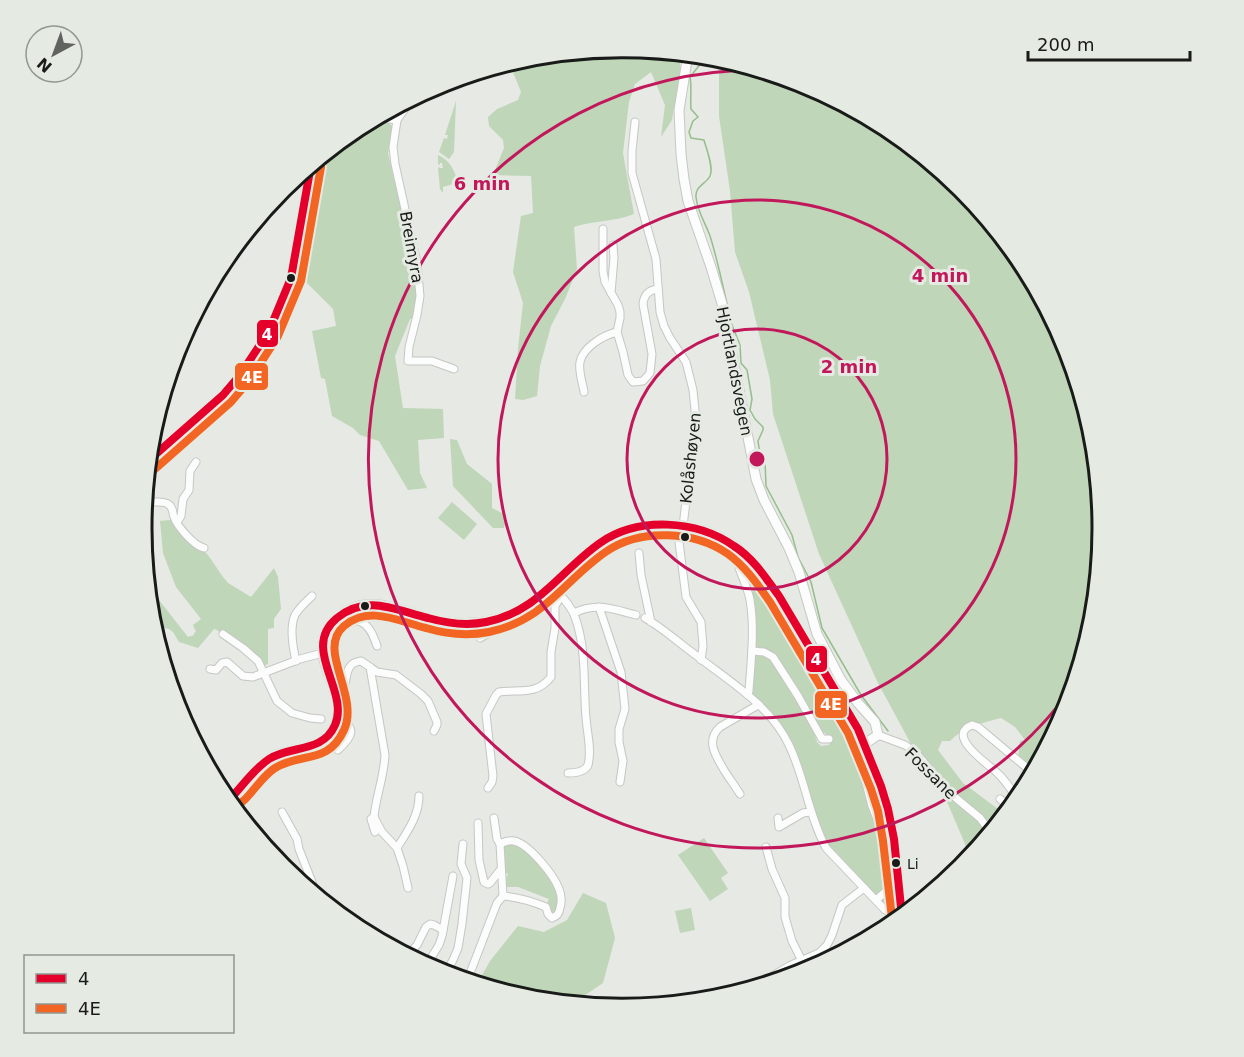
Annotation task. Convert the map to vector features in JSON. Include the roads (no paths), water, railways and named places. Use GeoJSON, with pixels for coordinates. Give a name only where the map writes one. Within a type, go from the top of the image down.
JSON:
{"type":"FeatureCollection","features":[{"type":"Feature","properties":{"kind":"main road","name":"Hjortlandsvegen"},"geometry":{"type":"LineString","coordinates":[[686,64],[679,110],[681,153],[688,201],[723,307],[756,479],[799,572],[817,634],[841,680],[875,722],[878,735]]}},
{"type":"Feature","properties":{"kind":"main road"},"geometry":{"type":"LineString","coordinates":[[159,452],[223,394],[240,375],[269,331],[291,278],[308,179]]}},
{"type":"Feature","properties":{"kind":"main road"},"geometry":{"type":"LineString","coordinates":[[234,795],[272,757],[289,751],[303,750],[322,742],[330,734],[338,716],[338,706],[327,673],[323,653],[324,640],[330,626],[351,608],[359,605],[383,605],[442,622],[487,622],[529,605],[608,538],[646,526],[696,528],[737,548],[768,578],[858,729],[883,791],[891,818],[901,906]]}},
{"type":"Feature","properties":{"kind":"main road"},"geometry":{"type":"LineString","coordinates":[[863,746],[878,735]]}},
{"type":"Feature","properties":{"kind":"street","name":"Breimyra"},"geometry":{"type":"LineString","coordinates":[[402,113],[397,120],[393,147],[417,263],[420,296],[408,362],[432,361],[454,369]]}},
{"type":"Feature","properties":{"kind":"street"},"geometry":{"type":"LineString","coordinates":[[391,119],[397,120]]}},
{"type":"Feature","properties":{"kind":"street","name":"Kolåshøyen"},"geometry":{"type":"LineString","coordinates":[[634,122],[632,173],[656,259],[660,312],[664,326],[686,362],[695,407],[696,420],[682,526]]}},
{"type":"Feature","properties":{"kind":"street"},"geometry":{"type":"LineString","coordinates":[[603,229],[605,282],[620,312],[617,332],[627,375],[633,382],[644,381],[650,373],[652,354],[643,304],[644,298],[651,290],[658,289]]}},
{"type":"Feature","properties":{"kind":"street"},"geometry":{"type":"LineString","coordinates":[[611,293],[613,245]]}},
{"type":"Feature","properties":{"kind":"street"},"geometry":{"type":"LineString","coordinates":[[584,392],[579,363],[584,353],[604,335],[617,332]]}},
{"type":"Feature","properties":{"kind":"street"},"geometry":{"type":"LineString","coordinates":[[177,522],[181,516],[183,499],[189,490],[190,471],[196,462]]}},
{"type":"Feature","properties":{"kind":"street"},"geometry":{"type":"LineString","coordinates":[[153,502],[165,502],[170,505],[173,509],[173,516],[186,534],[198,547],[204,548]]}},
{"type":"Feature","properties":{"kind":"street"},"geometry":{"type":"LineString","coordinates":[[679,542],[684,591],[689,604],[702,622],[701,660]]}},
{"type":"Feature","properties":{"kind":"street"},"geometry":{"type":"LineString","coordinates":[[639,553],[648,620],[748,695],[770,716],[782,731],[793,754],[810,812],[826,848],[876,900],[888,911],[893,912]]}},
{"type":"Feature","properties":{"kind":"street"},"geometry":{"type":"LineString","coordinates":[[739,564],[751,608],[752,651],[748,695]]}},
{"type":"Feature","properties":{"kind":"street"},"geometry":{"type":"LineString","coordinates":[[553,587],[574,613],[584,655],[589,758],[584,770],[568,772]]}},
{"type":"Feature","properties":{"kind":"street"},"geometry":{"type":"LineString","coordinates":[[296,661],[293,622],[298,612],[312,596]]}},
{"type":"Feature","properties":{"kind":"street"},"geometry":{"type":"LineString","coordinates":[[488,788],[493,776],[486,714],[499,692],[529,691],[551,677],[555,606],[561,596]]}},
{"type":"Feature","properties":{"kind":"street"},"geometry":{"type":"LineString","coordinates":[[574,613],[585,608],[599,607],[636,615]]}},
{"type":"Feature","properties":{"kind":"street"},"geometry":{"type":"LineString","coordinates":[[599,607],[621,672],[625,709],[619,729],[623,761],[620,782]]}},
{"type":"Feature","properties":{"kind":"street"},"geometry":{"type":"LineString","coordinates":[[480,638],[493,631],[492,619]]}},
{"type":"Feature","properties":{"kind":"street"},"geometry":{"type":"LineString","coordinates":[[346,675],[334,669],[330,657],[331,644],[339,629],[351,621],[361,622],[369,628],[377,646]]}},
{"type":"Feature","properties":{"kind":"street"},"geometry":{"type":"LineString","coordinates":[[223,634],[258,661],[277,668]]}},
{"type":"Feature","properties":{"kind":"street"},"geometry":{"type":"LineString","coordinates":[[752,651],[764,652],[773,657],[822,739],[829,739]]}},
{"type":"Feature","properties":{"kind":"street"},"geometry":{"type":"LineString","coordinates":[[210,669],[216,670],[226,662],[246,676],[256,676],[323,653]]}},
{"type":"Feature","properties":{"kind":"street"},"geometry":{"type":"LineString","coordinates":[[258,661],[277,701],[292,713],[321,719]]}},
{"type":"Feature","properties":{"kind":"street"},"geometry":{"type":"LineString","coordinates":[[335,693],[344,687],[346,675],[353,663],[361,661],[377,672],[396,675],[425,697],[437,722],[434,731]]}},
{"type":"Feature","properties":{"kind":"street"},"geometry":{"type":"LineString","coordinates":[[370,667],[384,755],[384,767],[374,817],[382,832],[397,848],[408,888]]}},
{"type":"Feature","properties":{"kind":"street"},"geometry":{"type":"LineString","coordinates":[[740,794],[713,752],[712,742],[720,727],[758,705]]}},
{"type":"Feature","properties":{"kind":"street"},"geometry":{"type":"LineString","coordinates":[[338,716],[348,723],[351,729],[350,737],[338,750]]}},
{"type":"Feature","properties":{"kind":"street"},"geometry":{"type":"LineString","coordinates":[[1012,792],[985,758],[971,749],[963,738],[963,732],[972,725],[978,727],[1027,768]]}},
{"type":"Feature","properties":{"kind":"street","name":"Fossane"},"geometry":{"type":"LineString","coordinates":[[878,735],[905,745],[915,752],[946,788],[986,826]]}},
{"type":"Feature","properties":{"kind":"street"},"geometry":{"type":"LineString","coordinates":[[864,759],[861,764],[888,854],[892,884],[876,900]]}},
{"type":"Feature","properties":{"kind":"street"},"geometry":{"type":"LineString","coordinates":[[397,848],[418,810],[419,796]]}},
{"type":"Feature","properties":{"kind":"street"},"geometry":{"type":"LineString","coordinates":[[999,799],[1004,803]]}},
{"type":"Feature","properties":{"kind":"street"},"geometry":{"type":"LineString","coordinates":[[282,812],[297,839],[312,882]]}},
{"type":"Feature","properties":{"kind":"street"},"geometry":{"type":"LineString","coordinates":[[778,818],[779,827],[803,813],[810,812]]}},
{"type":"Feature","properties":{"kind":"street"},"geometry":{"type":"LineString","coordinates":[[374,817],[370,822],[375,832]]}},
{"type":"Feature","properties":{"kind":"street"},"geometry":{"type":"LineString","coordinates":[[494,819],[500,844],[503,897]]}},
{"type":"Feature","properties":{"kind":"street"},"geometry":{"type":"LineString","coordinates":[[478,823],[479,860],[484,882],[490,884],[501,869]]}},
{"type":"Feature","properties":{"kind":"street"},"geometry":{"type":"LineString","coordinates":[[471,974],[497,903],[503,897],[516,896],[537,903],[546,907],[550,917],[554,918],[559,914],[562,897],[559,887],[549,872],[530,851],[519,843],[512,840],[500,844]]}},
{"type":"Feature","properties":{"kind":"street"},"geometry":{"type":"LineString","coordinates":[[450,966],[458,948],[462,924],[467,878],[461,864],[463,844]]}},
{"type":"Feature","properties":{"kind":"street"},"geometry":{"type":"LineString","coordinates":[[766,847],[772,869],[785,898],[786,917],[792,940],[802,961]]}},
{"type":"Feature","properties":{"kind":"street"},"geometry":{"type":"LineString","coordinates":[[431,958],[439,945],[453,876]]}},
{"type":"Feature","properties":{"kind":"street"},"geometry":{"type":"LineString","coordinates":[[780,971],[819,954],[832,935],[842,905],[864,888]]}},
{"type":"Feature","properties":{"kind":"street"},"geometry":{"type":"LineString","coordinates":[[413,949],[429,924],[443,930]]}},
{"type":"Feature","properties":{"kind":"waterway"},"geometry":{"type":"LineString","coordinates":[[699,66],[690,77],[691,109],[698,117],[693,121],[689,132],[691,138],[704,140],[711,172],[708,179],[697,190],[696,197],[713,244],[727,304]]}},
{"type":"Feature","properties":{"kind":"waterway"},"geometry":{"type":"LineString","coordinates":[[728,309],[740,345],[741,363],[747,370],[752,399],[750,410],[763,427],[758,441],[760,454],[765,461],[766,486],[792,535],[798,557],[811,582],[822,628],[861,695],[888,731]]}},
{"type":"Feature","properties":{"kind":"place","name":"Li"},"geometry":{"type":"Point","coordinates":[896,863]}}]}
